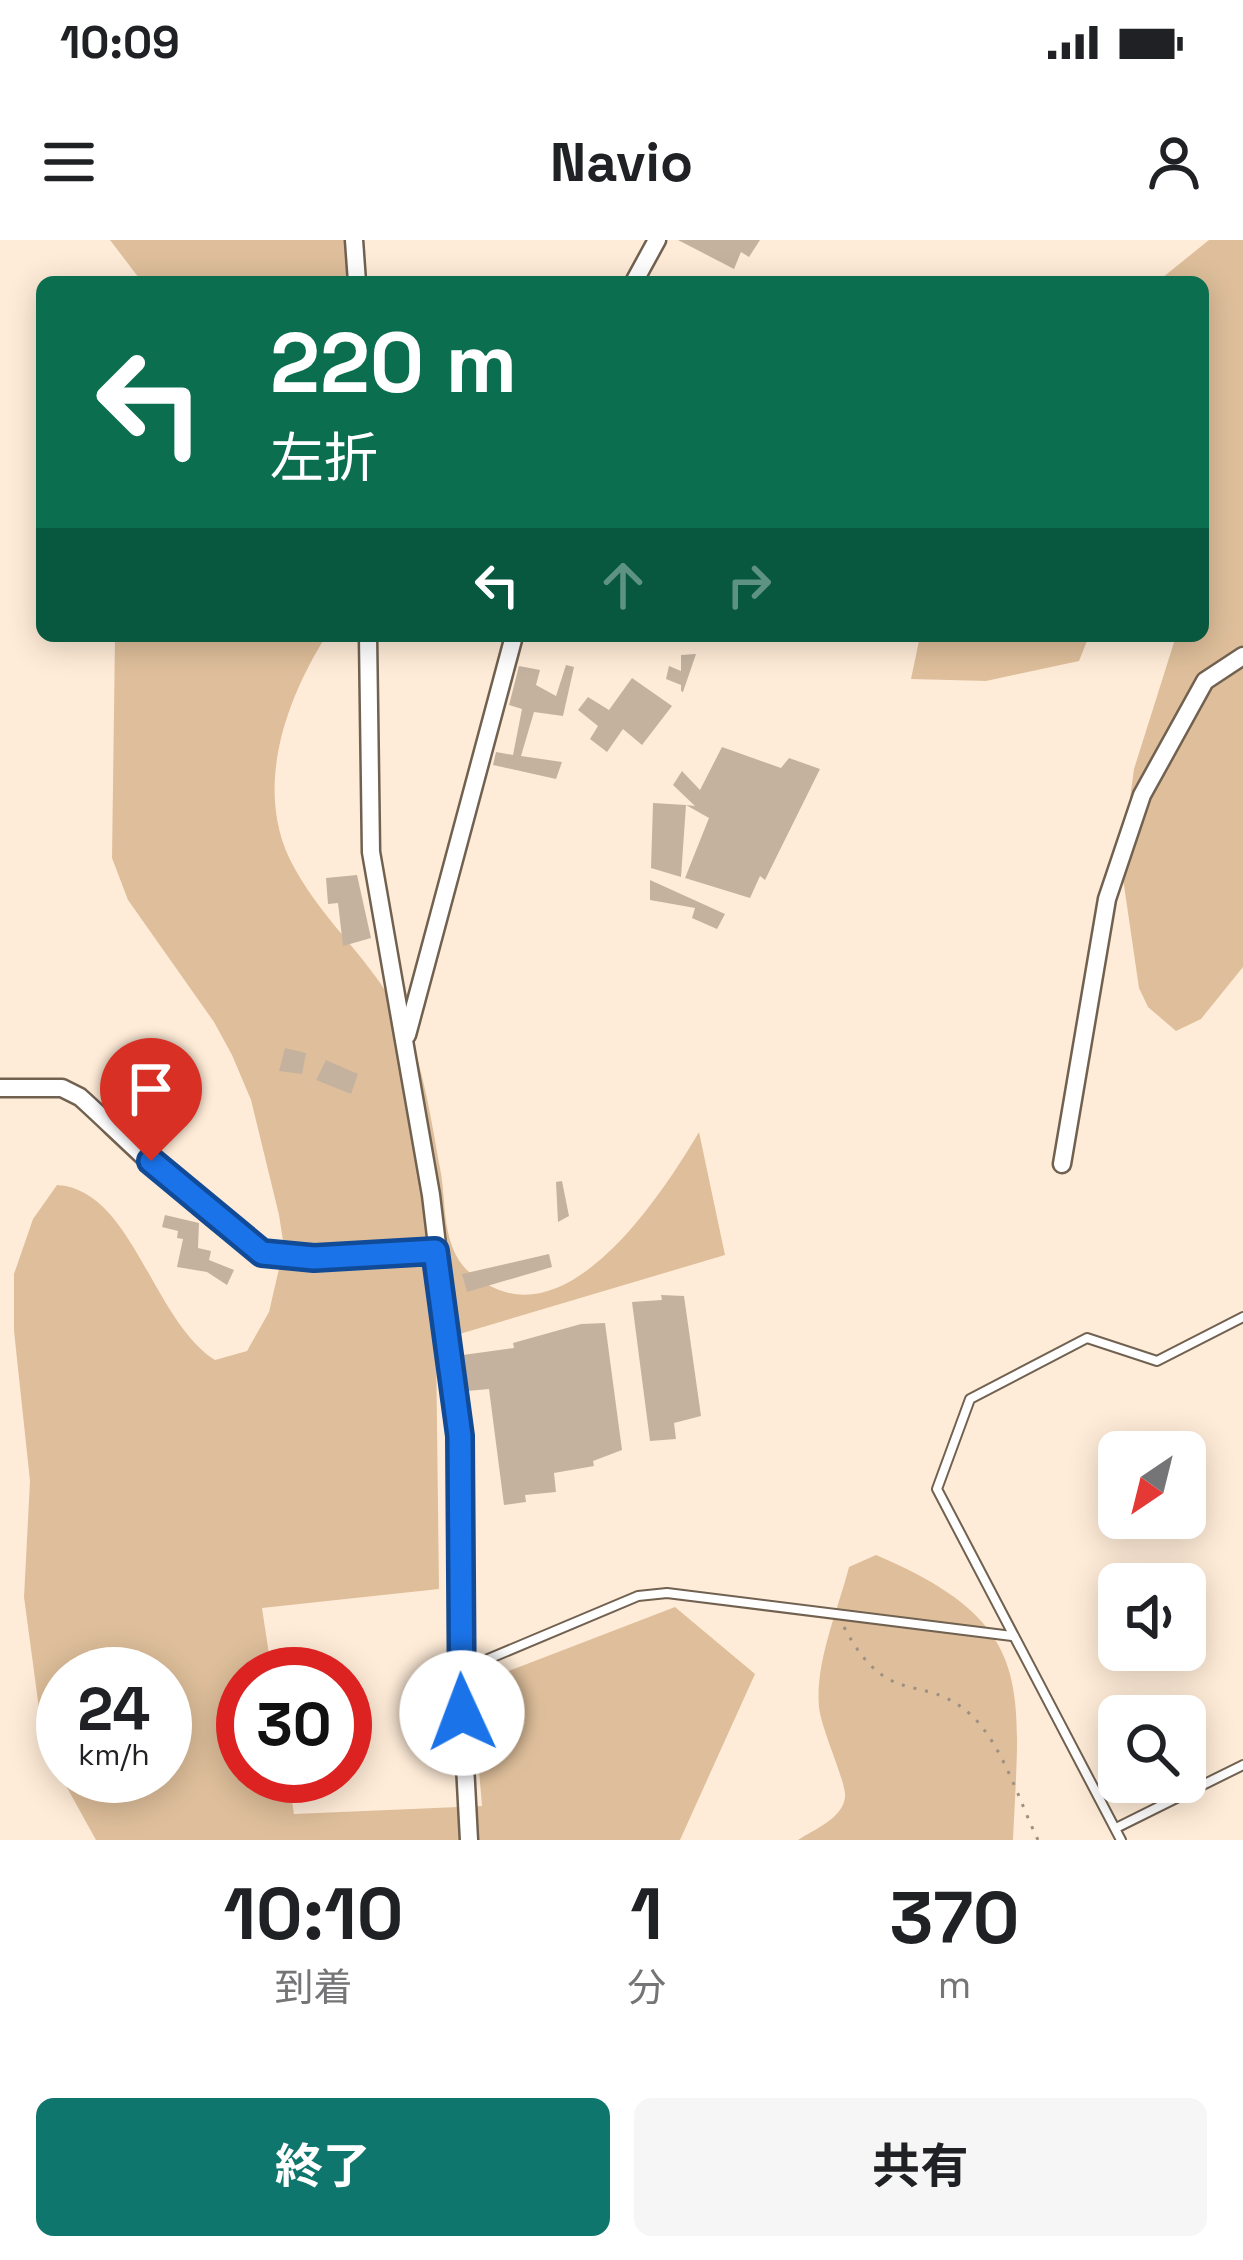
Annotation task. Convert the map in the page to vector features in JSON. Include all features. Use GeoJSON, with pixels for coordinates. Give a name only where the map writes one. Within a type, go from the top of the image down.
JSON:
{"type":"FeatureCollection","features":[{"type":"Feature","properties":{"kind":"street"},"geometry":{"type":"LineString","coordinates":[[354,240],[356,276]]}},
{"type":"Feature","properties":{"kind":"street"},"geometry":{"type":"LineString","coordinates":[[637,276],[657,240]]}},
{"type":"Feature","properties":{"kind":"street"},"geometry":{"type":"LineString","coordinates":[[368,642],[371,852],[405,1042],[460,1436],[460,1671],[469,1840]]}},
{"type":"Feature","properties":{"kind":"street"},"geometry":{"type":"LineString","coordinates":[[405,1042],[512,642]]}},
{"type":"Feature","properties":{"kind":"street"},"geometry":{"type":"LineString","coordinates":[[1062,1164],[1107,899],[1142,795],[1204,681],[1243,656]]}},
{"type":"Feature","properties":{"kind":"street"},"geometry":{"type":"LineString","coordinates":[[0,1088],[62,1088],[80,1097],[200,1206],[262,1253],[314,1258],[435,1251]]}},
{"type":"Feature","properties":{"kind":"lane"},"geometry":{"type":"LineString","coordinates":[[1121,1840],[938,1489],[970,1399],[1087,1338],[1157,1360],[1243,1317]]}},
{"type":"Feature","properties":{"kind":"lane"},"geometry":{"type":"LineString","coordinates":[[460,1671],[638,1596],[667,1593],[1013,1636]]}},
{"type":"Feature","properties":{"kind":"lane"},"geometry":{"type":"LineString","coordinates":[[1115,1828],[1243,1765]]}},
{"type":"Feature","properties":{"kind":"path"},"geometry":{"type":"LineString","coordinates":[[836,1614],[871,1670],[889,1683],[956,1704],[976,1720],[1038,1840]]}},
{"type":"Feature","properties":{"kind":"shaded area"},"geometry":{"type":"Polygon","coordinates":[[[110,240],[357,240],[362,276],[137,276],[110,240]]]}},
{"type":"Feature","properties":{"kind":"shaded area"},"geometry":{"type":"Polygon","coordinates":[[[1209,240],[1243,240],[1243,967],[1201,1019],[1176,1031],[1148,1007],[1139,988],[1121,865],[1134,769],[1174,642],[1209,642],[1209,276],[1164,276],[1209,240]]]}},
{"type":"Feature","properties":{"kind":"shaded area"},"geometry":{"type":"Polygon","coordinates":[[[115,642],[323,642],[297,690],[279,750],[276,810],[282,840],[309,892],[401,1017],[421,1072],[449,1236],[461,1263],[499,1290],[529,1295],[560,1287],[616,1245],[642,1216],[699,1132],[725,1255],[436,1341],[439,1589],[262,1608],[268,1647],[216,1647],[216,1803],[292,1803],[294,1814],[482,1806],[472,1685],[675,1607],[755,1674],[680,1840],[96,1840],[76,1803],[192,1803],[192,1647],[36,1647],[36,1686],[24,1597],[30,1481],[14,1331],[14,1274],[33,1219],[57,1185],[83,1192],[123,1232],[193,1341],[215,1360],[247,1351],[269,1312],[284,1247],[251,1100],[214,1022],[128,900],[112,858],[115,642]]]}},
{"type":"Feature","properties":{"kind":"shaded area"},"geometry":{"type":"Polygon","coordinates":[[[919,642],[1087,642],[1079,661],[986,681],[911,679],[919,642]]]}},
{"type":"Feature","properties":{"kind":"shaded area"},"geometry":{"type":"Polygon","coordinates":[[[876,1555],[928,1580],[966,1606],[992,1634],[1007,1664],[1017,1739],[1013,1840],[798,1840],[827,1822],[845,1797],[819,1707],[820,1672],[849,1567],[876,1555]]]}},
{"type":"Feature","properties":{"kind":"building"},"geometry":{"type":"Polygon","coordinates":[[[678,240],[760,240],[749,257],[741,252],[734,269],[678,240]]]}},
{"type":"Feature","properties":{"kind":"building"},"geometry":{"type":"Polygon","coordinates":[[[696,654],[683,692],[681,685],[666,679],[669,666],[681,671],[681,655],[696,654]]]}},
{"type":"Feature","properties":{"kind":"building"},"geometry":{"type":"Polygon","coordinates":[[[566,665],[574,667],[563,716],[534,712],[521,756],[562,762],[556,779],[493,765],[496,752],[513,755],[522,709],[509,705],[519,666],[540,670],[536,685],[556,696],[566,665]]]}},
{"type":"Feature","properties":{"kind":"building"},"geometry":{"type":"Polygon","coordinates":[[[632,678],[672,706],[642,745],[623,729],[607,752],[590,739],[598,726],[578,710],[588,697],[609,710],[632,678]]]}},
{"type":"Feature","properties":{"kind":"building"},"geometry":{"type":"Polygon","coordinates":[[[722,747],[781,768],[789,758],[820,769],[765,880],[760,876],[750,898],[685,878],[709,818],[686,805],[695,806],[673,785],[682,771],[700,790],[722,747]]]}},
{"type":"Feature","properties":{"kind":"building"},"geometry":{"type":"Polygon","coordinates":[[[653,803],[686,805],[681,877],[651,868],[653,803]]]}},
{"type":"Feature","properties":{"kind":"building"},"geometry":{"type":"Polygon","coordinates":[[[357,875],[371,938],[343,946],[338,903],[328,904],[326,878],[357,875]]]}},
{"type":"Feature","properties":{"kind":"building"},"geometry":{"type":"Polygon","coordinates":[[[650,880],[725,914],[717,929],[692,918],[695,908],[650,900],[650,880]]]}},
{"type":"Feature","properties":{"kind":"building"},"geometry":{"type":"Polygon","coordinates":[[[285,1048],[306,1053],[302,1074],[279,1071],[285,1048]]]}},
{"type":"Feature","properties":{"kind":"building"},"geometry":{"type":"Polygon","coordinates":[[[326,1060],[358,1074],[351,1094],[316,1080],[326,1060]]]}},
{"type":"Feature","properties":{"kind":"building"},"geometry":{"type":"Polygon","coordinates":[[[562,1181],[569,1216],[558,1222],[556,1182],[562,1181]]]}},
{"type":"Feature","properties":{"kind":"building"},"geometry":{"type":"Polygon","coordinates":[[[165,1215],[199,1223],[198,1248],[211,1251],[209,1260],[234,1270],[227,1285],[207,1272],[177,1267],[183,1239],[177,1238],[178,1231],[162,1227],[165,1215]]]}},
{"type":"Feature","properties":{"kind":"building"},"geometry":{"type":"Polygon","coordinates":[[[549,1254],[552,1267],[467,1292],[462,1274],[549,1254]]]}},
{"type":"Feature","properties":{"kind":"building"},"geometry":{"type":"Polygon","coordinates":[[[661,1295],[684,1296],[701,1416],[674,1423],[676,1439],[650,1441],[632,1302],[662,1300],[661,1295]]]}},
{"type":"Feature","properties":{"kind":"building"},"geometry":{"type":"Polygon","coordinates":[[[605,1323],[622,1450],[593,1461],[594,1466],[554,1473],[556,1492],[525,1495],[526,1502],[504,1505],[489,1389],[467,1391],[463,1355],[514,1348],[513,1343],[581,1324],[605,1323]]]}},
{"type":"Feature","properties":{"kind":"route"},"geometry":{"type":"LineString","coordinates":[[151,1161],[262,1253],[314,1258],[435,1251],[460,1436],[462,1713]]}}]}
